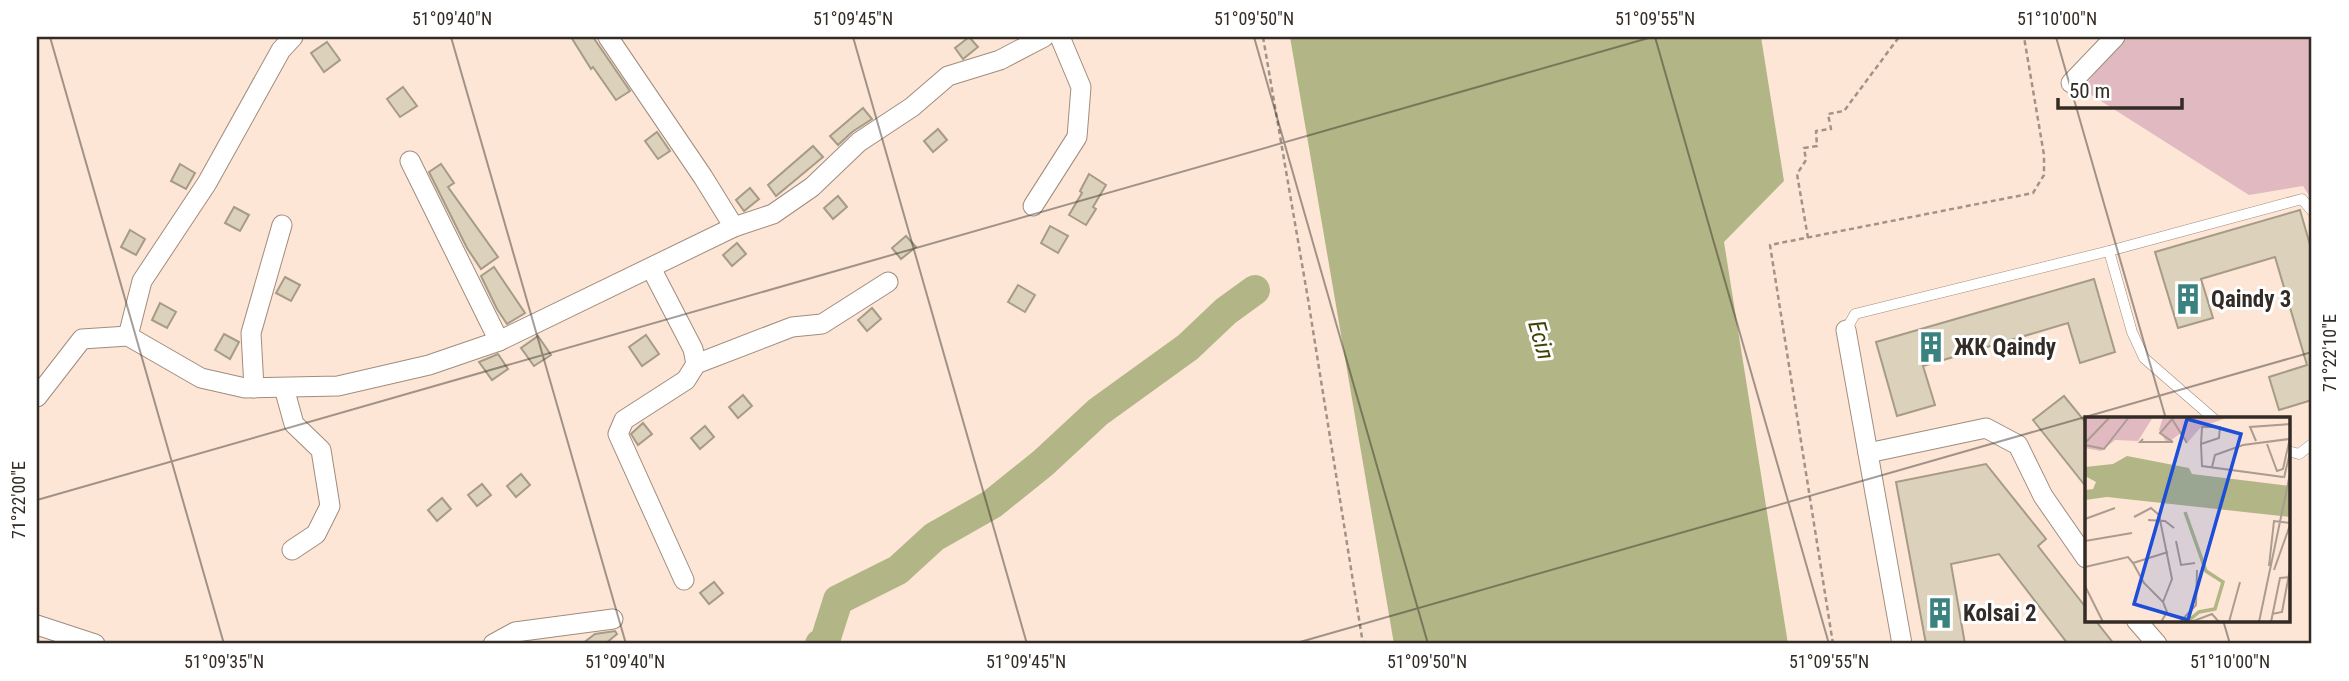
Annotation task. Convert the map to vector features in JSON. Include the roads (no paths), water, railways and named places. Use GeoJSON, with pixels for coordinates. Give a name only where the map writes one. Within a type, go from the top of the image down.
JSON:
{"type":"FeatureCollection","features":[{"type":"Feature","properties":{"kind":"street"},"geometry":{"type":"LineString","coordinates":[[128,336],[142,281],[207,183],[281,50],[293,37]]}},
{"type":"Feature","properties":{"kind":"street"},"geometry":{"type":"LineString","coordinates":[[608,37],[734,227]]}},
{"type":"Feature","properties":{"kind":"street"},"geometry":{"type":"LineString","coordinates":[[37,397],[82,339],[128,336],[201,378],[244,388],[338,386],[429,365],[499,341],[734,227],[773,214],[812,187],[859,142],[912,107],[948,76],[1000,60],[1044,37]]}},
{"type":"Feature","properties":{"kind":"street"},"geometry":{"type":"LineString","coordinates":[[1033,206],[1077,137],[1081,87],[1060,37]]}},
{"type":"Feature","properties":{"kind":"street"},"geometry":{"type":"LineString","coordinates":[[2071,83],[2115,37]]}},
{"type":"Feature","properties":{"kind":"street"},"geometry":{"type":"LineString","coordinates":[[410,161],[499,341]]}},
{"type":"Feature","properties":{"kind":"street"},"geometry":{"type":"LineString","coordinates":[[254,388],[251,333],[282,225]]}},
{"type":"Feature","properties":{"kind":"street"},"geometry":{"type":"LineString","coordinates":[[651,268],[693,349],[696,364]]}},
{"type":"Feature","properties":{"kind":"street"},"geometry":{"type":"LineString","coordinates":[[684,580],[618,434],[624,420],[687,380],[696,364],[792,327],[822,324],[888,282]]}},
{"type":"Feature","properties":{"kind":"street"},"geometry":{"type":"LineString","coordinates":[[1846,330],[1902,644]]}},
{"type":"Feature","properties":{"kind":"street"},"geometry":{"type":"LineString","coordinates":[[284,387],[294,424],[321,450],[330,506],[316,534],[292,551]]}},
{"type":"Feature","properties":{"kind":"street"},"geometry":{"type":"LineString","coordinates":[[1868,453],[1986,428],[2003,435],[2018,444],[2043,496],[2085,555]]}},
{"type":"Feature","properties":{"kind":"street"},"geometry":{"type":"LineString","coordinates":[[493,644],[515,632],[613,620]]}},
{"type":"Feature","properties":{"kind":"street"},"geometry":{"type":"LineString","coordinates":[[2138,622],[2157,644]]}},
{"type":"Feature","properties":{"kind":"street"},"geometry":{"type":"LineString","coordinates":[[37,625],[95,644]]}},
{"type":"Feature","properties":{"kind":"lane"},"geometry":{"type":"LineString","coordinates":[[1846,330],[1856,314],[2109,251],[2302,199],[2312,211]]}},
{"type":"Feature","properties":{"kind":"lane"},"geometry":{"type":"LineString","coordinates":[[2109,251],[2132,332],[2144,358],[2213,417]]}},
{"type":"Feature","properties":{"kind":"lane"},"geometry":{"type":"LineString","coordinates":[[2290,452],[2299,454],[2312,444]]}},
{"type":"Feature","properties":{"kind":"water","name":"Есіл"},"geometry":{"type":"Polygon","coordinates":[[[1290,37],[1761,37],[1784,181],[1724,242],[1788,644],[1394,644],[1290,37]]]}},
{"type":"Feature","properties":{"kind":"waterway"},"geometry":{"type":"LineString","coordinates":[[820,644],[825,641],[838,600],[898,570],[934,537],[992,504],[1043,463],[1098,412],[1188,347],[1226,311],[1255,290]]}},
{"type":"Feature","properties":{"kind":"place","name":"Qaindy 3"},"geometry":{"type":"Point","coordinates":[2188,299]}},
{"type":"Feature","properties":{"kind":"place","name":"ЖК Qaindy"},"geometry":{"type":"Point","coordinates":[1931,347]}},
{"type":"Feature","properties":{"kind":"place","name":"Kolsai 2"},"geometry":{"type":"Point","coordinates":[1940,613]}}]}
